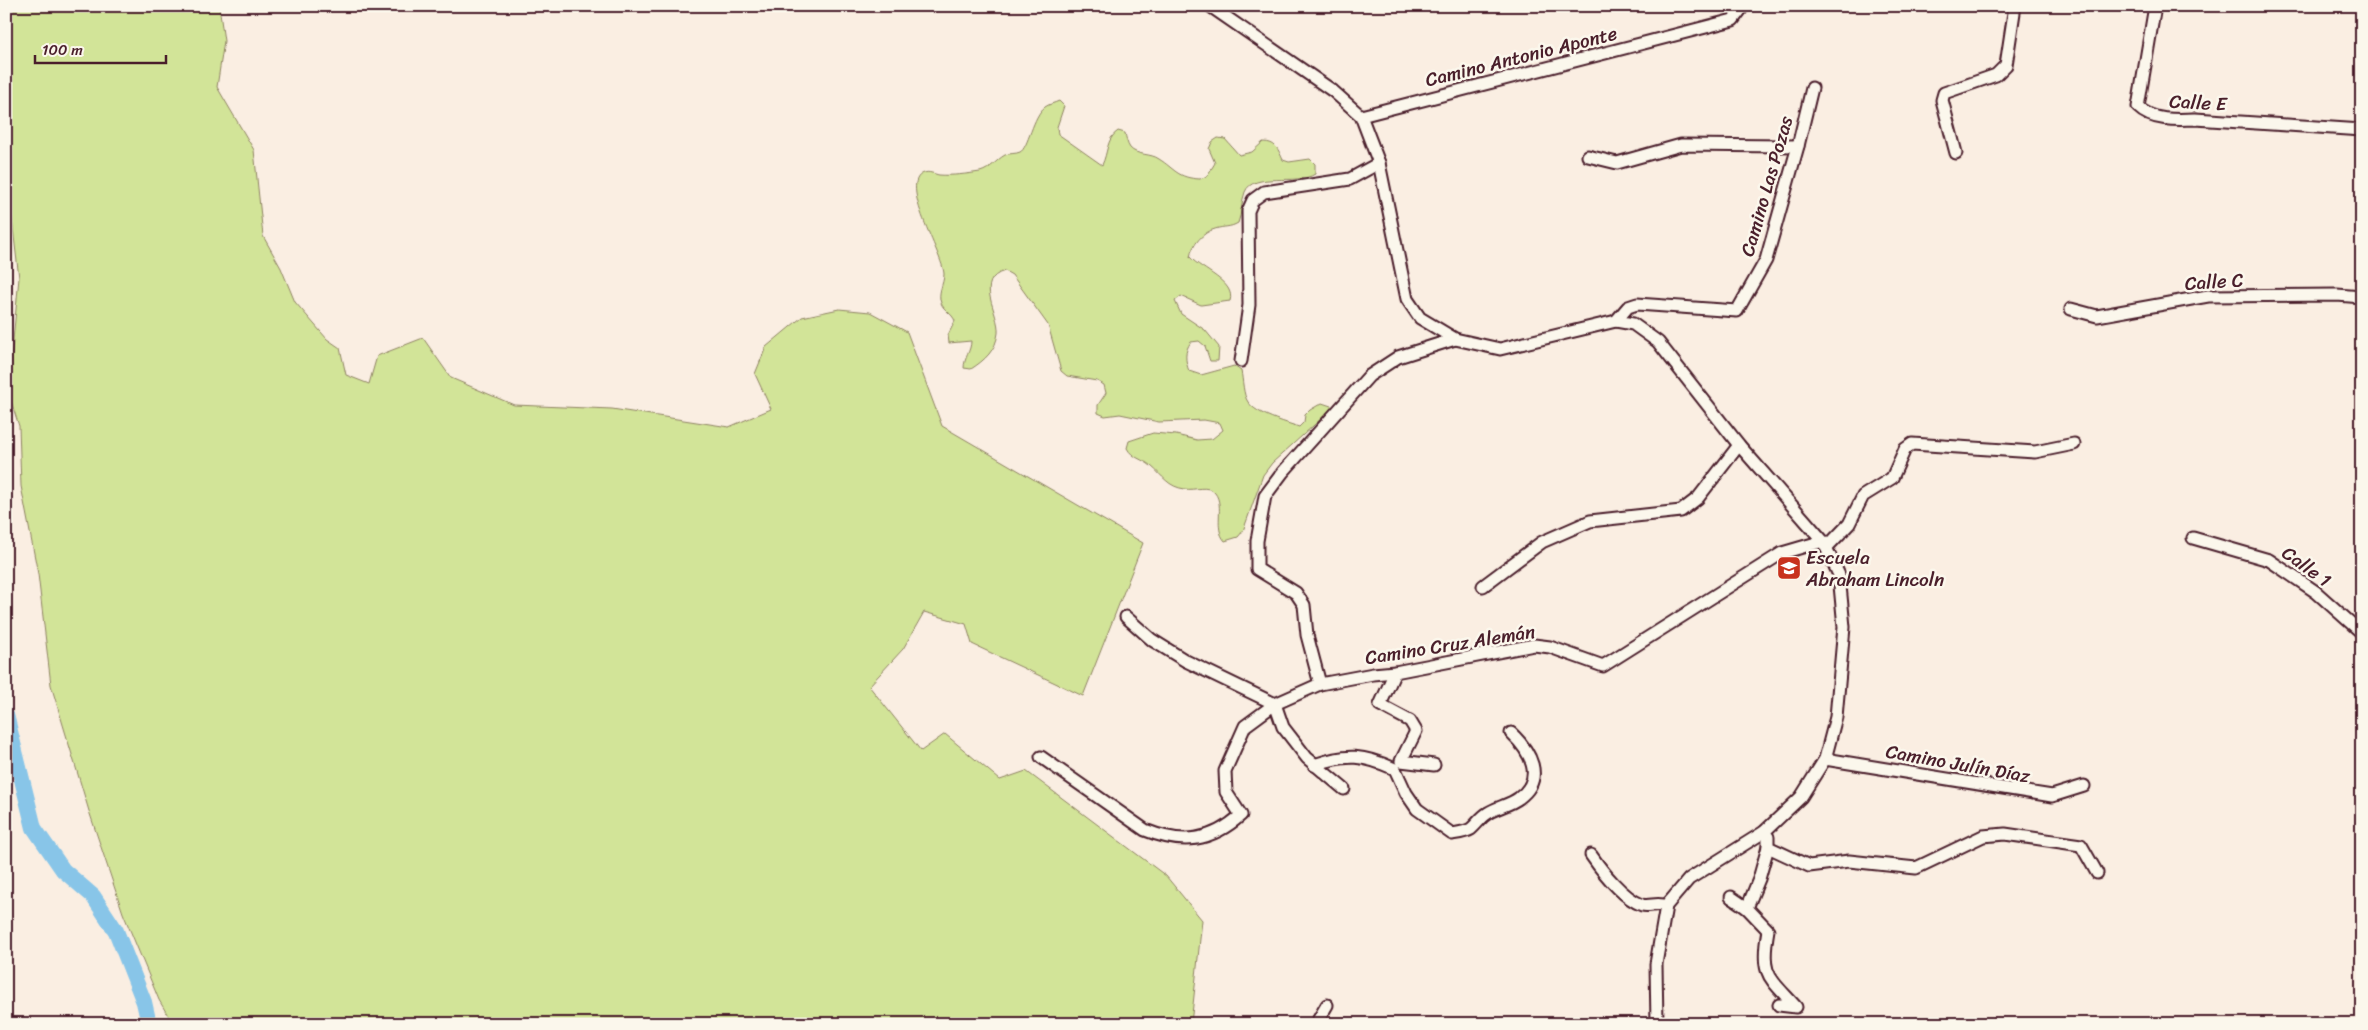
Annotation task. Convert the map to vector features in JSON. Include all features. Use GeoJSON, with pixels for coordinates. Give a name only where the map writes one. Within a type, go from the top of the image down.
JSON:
{"type":"FeatureCollection","features":[{"type":"Feature","properties":{"kind":"street"},"geometry":{"type":"LineString","coordinates":[[1210,6],[1333,91],[1362,116],[1380,163],[1407,300],[1420,318],[1455,340],[1500,349],[1616,320],[1633,324],[1658,342],[1739,445],[1825,544],[1839,575],[1844,627],[1836,717],[1826,759],[1801,797],[1764,832],[1689,879],[1666,906],[1656,964],[1657,1024]]}},
{"type":"Feature","properties":{"kind":"street"},"geometry":{"type":"LineString","coordinates":[[1956,154],[1942,100],[1944,93],[1996,75],[2006,65],[2015,6]]}},
{"type":"Feature","properties":{"kind":"street","name":"Calle E"},"geometry":{"type":"LineString","coordinates":[[2155,6],[2138,107],[2145,114],[2176,120],[2194,119],[2362,130]]}},
{"type":"Feature","properties":{"kind":"street","name":"Camino Antonio Aponte"},"geometry":{"type":"LineString","coordinates":[[1362,116],[1733,20],[1742,8]]}},
{"type":"Feature","properties":{"kind":"street","name":"Camino Las Pozas"},"geometry":{"type":"LineString","coordinates":[[1616,320],[1628,307],[1637,304],[1737,311],[1766,260],[1812,88]]}},
{"type":"Feature","properties":{"kind":"street"},"geometry":{"type":"LineString","coordinates":[[1588,156],[1617,163],[1680,146],[1798,146]]}},
{"type":"Feature","properties":{"kind":"street"},"geometry":{"type":"LineString","coordinates":[[1242,361],[1250,305],[1248,211],[1253,200],[1264,192],[1350,179],[1380,163]]}},
{"type":"Feature","properties":{"kind":"street","name":"Calle C"},"geometry":{"type":"LineString","coordinates":[[2071,309],[2097,316],[2208,296],[2337,295],[2362,297]]}},
{"type":"Feature","properties":{"kind":"street"},"geometry":{"type":"LineString","coordinates":[[1320,684],[1307,636],[1304,605],[1296,593],[1257,569],[1257,540],[1265,496],[1283,472],[1369,376],[1398,357],[1455,340]]}},
{"type":"Feature","properties":{"kind":"street"},"geometry":{"type":"LineString","coordinates":[[1825,544],[1849,524],[1863,496],[1892,478],[1905,449],[1912,444],[2034,452],[2074,444]]}},
{"type":"Feature","properties":{"kind":"street"},"geometry":{"type":"LineString","coordinates":[[1483,586],[1542,542],[1590,521],[1680,511],[1698,498],[1739,445]]}},
{"type":"Feature","properties":{"kind":"street","name":"Calle 1"},"geometry":{"type":"LineString","coordinates":[[2193,538],[2270,560],[2316,592],[2362,633]]}},
{"type":"Feature","properties":{"kind":"street","name":"Camino Cruz Alemán"},"geometry":{"type":"LineString","coordinates":[[1041,757],[1145,830],[1164,838],[1206,837],[1226,829],[1241,815],[1226,792],[1225,771],[1246,726],[1275,704],[1320,684],[1534,646],[1550,647],[1603,666],[1782,553],[1825,544]]}},
{"type":"Feature","properties":{"kind":"street"},"geometry":{"type":"LineString","coordinates":[[1126,617],[1152,640],[1186,661],[1275,704],[1283,727],[1314,765],[1344,789]]}},
{"type":"Feature","properties":{"kind":"street"},"geometry":{"type":"LineString","coordinates":[[1395,672],[1380,705],[1410,721],[1416,731],[1401,761],[1434,765]]}},
{"type":"Feature","properties":{"kind":"street"},"geometry":{"type":"LineString","coordinates":[[1314,765],[1335,758],[1358,756],[1395,769],[1406,793],[1417,809],[1452,834],[1469,830],[1486,814],[1518,799],[1528,790],[1532,777],[1532,758],[1523,744],[1511,733]]}},
{"type":"Feature","properties":{"kind":"street","name":"Camino Julín Díaz"},"geometry":{"type":"LineString","coordinates":[[1826,759],[2052,796],[2084,786]]}},
{"type":"Feature","properties":{"kind":"street"},"geometry":{"type":"LineString","coordinates":[[1747,908],[1759,878],[1768,846],[1768,837],[1764,832]]}},
{"type":"Feature","properties":{"kind":"street"},"geometry":{"type":"LineString","coordinates":[[1768,846],[1809,866],[1849,861],[1916,868],[1983,836],[2005,834],[2081,845],[2098,873]]}},
{"type":"Feature","properties":{"kind":"street"},"geometry":{"type":"LineString","coordinates":[[1591,855],[1603,873],[1631,897],[1643,905],[1666,906]]}},
{"type":"Feature","properties":{"kind":"street"},"geometry":{"type":"LineString","coordinates":[[1731,897],[1747,908],[1768,930],[1764,953],[1767,975],[1796,1007],[1779,1005]]}},
{"type":"Feature","properties":{"kind":"street"},"geometry":{"type":"LineString","coordinates":[[1316,1024],[1327,1005]]}},
{"type":"Feature","properties":{"kind":"green space"},"geometry":{"type":"Polygon","coordinates":[[[6,6],[219,6],[224,41],[217,87],[254,150],[263,236],[281,268],[295,302],[327,339],[340,348],[346,375],[369,384],[377,356],[423,338],[451,378],[514,405],[612,409],[729,427],[771,409],[755,374],[766,347],[802,317],[839,309],[870,312],[907,332],[942,426],[1143,543],[1083,696],[972,644],[966,624],[924,612],[903,649],[869,686],[921,751],[945,734],[1000,780],[1026,771],[1166,876],[1202,920],[1191,1024],[173,1024],[159,1000],[123,913],[89,811],[51,685],[38,574],[21,486],[19,426],[8,392],[19,278],[10,203],[6,6]]]}},
{"type":"Feature","properties":{"kind":"green space"},"geometry":{"type":"Polygon","coordinates":[[[1059,101],[1064,106],[1057,127],[1058,134],[1102,165],[1109,142],[1118,131],[1125,133],[1128,145],[1133,151],[1156,157],[1186,177],[1200,179],[1207,176],[1215,163],[1209,149],[1212,142],[1218,138],[1225,139],[1239,155],[1252,152],[1263,142],[1267,142],[1276,147],[1283,160],[1289,162],[1310,159],[1315,164],[1315,174],[1307,177],[1266,180],[1250,186],[1245,192],[1238,223],[1218,228],[1202,236],[1191,252],[1190,257],[1195,262],[1223,282],[1228,288],[1230,301],[1201,305],[1181,296],[1175,301],[1181,314],[1205,330],[1219,347],[1218,361],[1210,361],[1205,346],[1199,341],[1191,342],[1186,356],[1189,371],[1201,375],[1234,366],[1241,371],[1245,395],[1252,407],[1272,418],[1299,427],[1304,422],[1305,415],[1322,403],[1334,407],[1272,463],[1263,475],[1243,531],[1238,537],[1225,541],[1222,536],[1219,524],[1218,498],[1212,490],[1205,488],[1185,489],[1174,486],[1148,464],[1132,454],[1127,448],[1129,441],[1153,433],[1176,435],[1197,440],[1212,439],[1223,430],[1220,423],[1204,420],[1159,422],[1120,414],[1105,416],[1098,413],[1098,405],[1106,393],[1104,385],[1097,381],[1067,376],[1061,371],[1048,325],[1012,275],[1005,271],[996,275],[991,282],[989,289],[990,298],[998,325],[998,333],[995,345],[985,358],[971,369],[964,368],[971,341],[949,343],[948,335],[955,321],[942,306],[940,299],[944,274],[942,264],[918,204],[917,179],[926,172],[949,175],[980,172],[1005,155],[1020,152],[1026,145],[1041,111],[1059,101]]]}},
{"type":"Feature","properties":{"kind":"waterway"},"geometry":{"type":"LineString","coordinates":[[6,715],[34,828],[63,870],[93,896],[116,931],[144,1002],[149,1024]]}},
{"type":"Feature","properties":{"kind":"place","name":"Escuela Abraham Lincoln"},"geometry":{"type":"Point","coordinates":[1789,568]}}]}
